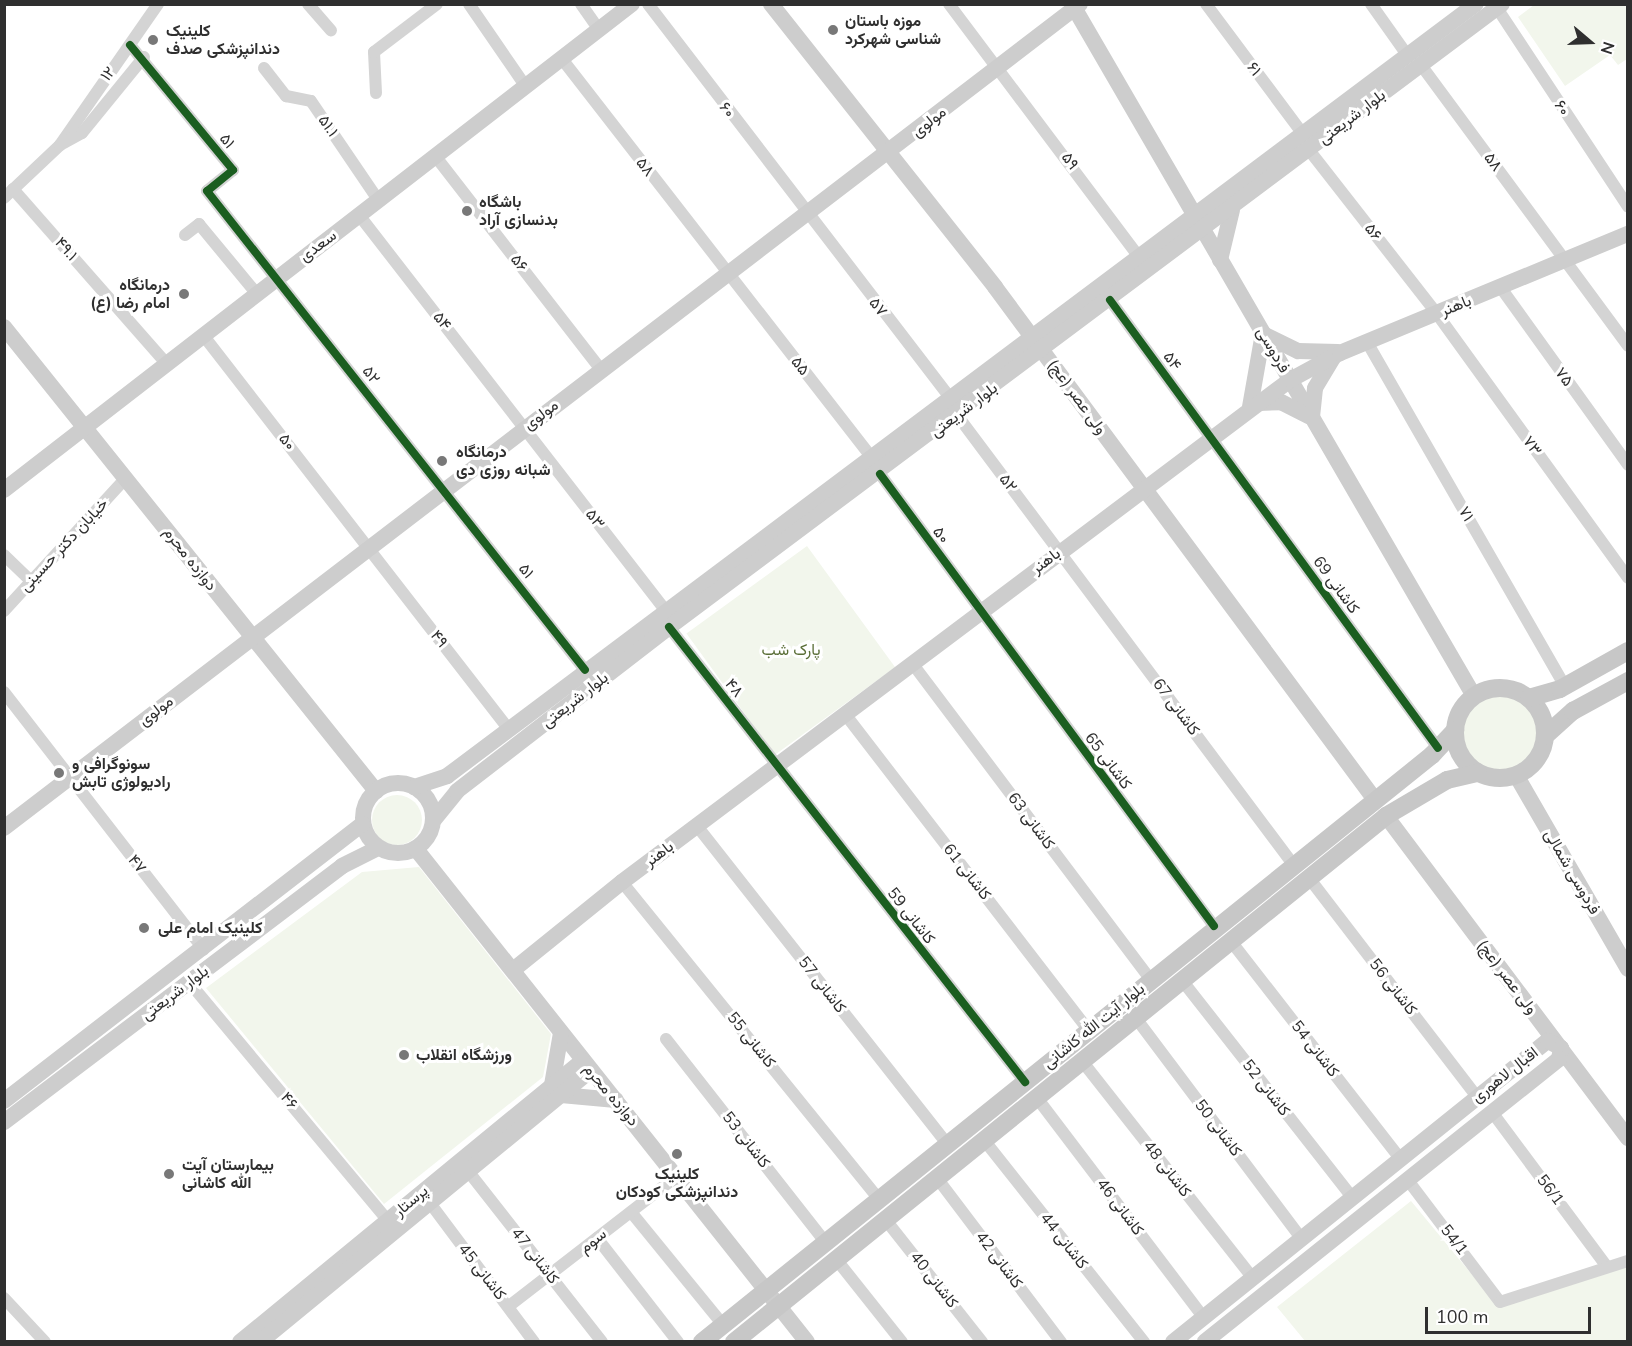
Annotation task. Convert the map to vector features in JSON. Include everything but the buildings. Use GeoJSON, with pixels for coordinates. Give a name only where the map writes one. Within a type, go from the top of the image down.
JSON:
{"type":"FeatureCollection","features":[{"type":"Feature","properties":{"kind":"main road","name":"سعدی"},"geometry":{"type":"LineString","coordinates":[[4,490],[82,427],[359,214],[436,158],[632,4]]}},
{"type":"Feature","properties":{"kind":"main road","name":"ولی عصر (عج)"},"geometry":{"type":"LineString","coordinates":[[771,4],[887,157],[1037,344],[1373,797]]}},
{"type":"Feature","properties":{"kind":"main road","name":"بلوار شریعتی"},"geometry":{"type":"LineString","coordinates":[[1415,60],[1476,4]]}},
{"type":"Feature","properties":{"kind":"main road","name":"مولوی"},"geometry":{"type":"LineString","coordinates":[[4,828],[250,638],[370,550],[525,427],[806,215],[887,157],[1075,6]]}},
{"type":"Feature","properties":{"kind":"main road","name":"فردوسی"},"geometry":{"type":"LineString","coordinates":[[1075,6],[1198,223],[1474,696]]}},
{"type":"Feature","properties":{"kind":"main road","name":"بلوار شریعتی"},"geometry":{"type":"LineString","coordinates":[[433,821],[458,791],[668,619],[872,458],[951,399],[1110,300],[1179,248],[1198,223],[1415,60],[1500,7]]}},
{"type":"Feature","properties":{"kind":"main road","name":"بلوار شریعتی"},"geometry":{"type":"LineString","coordinates":[[414,787],[447,776],[585,670],[668,619],[880,474],[957,415],[1139,257],[1198,223],[1234,207],[1306,142]]}},
{"type":"Feature","properties":{"kind":"main road"},"geometry":{"type":"LineString","coordinates":[[1179,248],[1218,257],[1234,207]]}},
{"type":"Feature","properties":{"kind":"main road","name":"باهنر"},"geometry":{"type":"LineString","coordinates":[[513,970],[622,882],[1059,551],[1146,492],[1250,407],[1290,380],[1341,352],[1628,234]]}},
{"type":"Feature","properties":{"kind":"main road","name":"دوازده محرم"},"geometry":{"type":"LineString","coordinates":[[4,327],[250,638],[376,791]]}},
{"type":"Feature","properties":{"kind":"main road"},"geometry":{"type":"LineString","coordinates":[[1263,333],[1298,351],[1341,352],[1319,380],[1312,418],[1281,402],[1250,407],[1263,333]]}},
{"type":"Feature","properties":{"kind":"main road"},"geometry":{"type":"LineString","coordinates":[[1529,698],[1562,688],[1628,651]]}},
{"type":"Feature","properties":{"kind":"main road"},"geometry":{"type":"LineString","coordinates":[[1545,736],[1573,711],[1628,681]]}},
{"type":"Feature","properties":{"kind":"main road"},"geometry":{"type":"LineString","coordinates":[[1502,688],[1529,698],[1543,717],[1545,736],[1536,761],[1516,776],[1497,778],[1478,773],[1460,754],[1455,730],[1459,713],[1474,696],[1502,688]]}},
{"type":"Feature","properties":{"kind":"main road"},"geometry":{"type":"LineString","coordinates":[[1562,688],[1558,708],[1573,711]]}},
{"type":"Feature","properties":{"kind":"main road","name":"بلوار آیت الله کاشانی"},"geometry":{"type":"LineString","coordinates":[[702,1341],[1025,1082],[1292,862],[1435,751],[1455,730]]}},
{"type":"Feature","properties":{"kind":"main road"},"geometry":{"type":"LineString","coordinates":[[1435,751],[1449,759],[1447,780]]}},
{"type":"Feature","properties":{"kind":"main road","name":"بلوار آیت الله کاشانی"},"geometry":{"type":"LineString","coordinates":[[734,1341],[1386,816],[1447,780],[1478,773]]}},
{"type":"Feature","properties":{"kind":"main road","name":"فردوسی شمالی"},"geometry":{"type":"LineString","coordinates":[[1516,776],[1628,969]]}},
{"type":"Feature","properties":{"kind":"main road"},"geometry":{"type":"LineString","coordinates":[[394,783],[414,787],[428,801],[433,821],[416,849],[394,854],[378,848],[363,824],[365,805],[376,791],[394,783]]}},
{"type":"Feature","properties":{"kind":"main road","name":"ولی عصر (عج)"},"geometry":{"type":"LineString","coordinates":[[1386,816],[1628,1138]]}},
{"type":"Feature","properties":{"kind":"main road","name":"بلوار شریعتی"},"geometry":{"type":"LineString","coordinates":[[4,1101],[204,950],[363,824]]}},
{"type":"Feature","properties":{"kind":"main road","name":"بلوار شریعتی"},"geometry":{"type":"LineString","coordinates":[[4,1122],[342,866],[378,848]]}},
{"type":"Feature","properties":{"kind":"main road","name":"دوازده محرم"},"geometry":{"type":"LineString","coordinates":[[416,849],[807,1341]]}},
{"type":"Feature","properties":{"kind":"main road"},"geometry":{"type":"LineString","coordinates":[[561,1033],[556,1090],[616,1100]]}},
{"type":"Feature","properties":{"kind":"main road","name":"اقبال لاهوری"},"geometry":{"type":"LineString","coordinates":[[1173,1341],[1548,1041],[1561,1048],[1559,1059],[1203,1341]]}},
{"type":"Feature","properties":{"kind":"main road","name":"پرستار"},"geometry":{"type":"LineString","coordinates":[[240,1341],[388,1221],[587,1066]]}},
{"type":"Feature","properties":{"kind":"main road","name":"پرستار"},"geometry":{"type":"LineString","coordinates":[[261,1341],[468,1171],[556,1090]]}},
{"type":"Feature","properties":{"kind":"main road"},"geometry":{"type":"LineString","coordinates":[[1190,1328],[1203,1341]]}},
{"type":"Feature","properties":{"kind":"street","name":"۱۲"},"geometry":{"type":"LineString","coordinates":[[9,193],[60,145],[158,4]]}},
{"type":"Feature","properties":{"kind":"street"},"geometry":{"type":"LineString","coordinates":[[308,4],[331,30]]}},
{"type":"Feature","properties":{"kind":"street"},"geometry":{"type":"LineString","coordinates":[[468,4],[526,87]]}},
{"type":"Feature","properties":{"kind":"street"},"geometry":{"type":"LineString","coordinates":[[581,4],[599,30]]}},
{"type":"Feature","properties":{"kind":"street","name":"۶۰"},"geometry":{"type":"LineString","coordinates":[[648,4],[806,215]]}},
{"type":"Feature","properties":{"kind":"street","name":"۵۹"},"geometry":{"type":"LineString","coordinates":[[949,4],[1139,257]]}},
{"type":"Feature","properties":{"kind":"street","name":"۶۱"},"geometry":{"type":"LineString","coordinates":[[1206,4],[1306,142]]}},
{"type":"Feature","properties":{"kind":"street"},"geometry":{"type":"LineString","coordinates":[[376,93],[374,52],[435,5]]}},
{"type":"Feature","properties":{"kind":"street","name":"۵۸"},"geometry":{"type":"LineString","coordinates":[[1373,6],[1628,346]]}},
{"type":"Feature","properties":{"kind":"street","name":"۶۰"},"geometry":{"type":"LineString","coordinates":[[1500,7],[1628,207]]}},
{"type":"Feature","properties":{"kind":"street","name":"۵۱"},"geometry":{"type":"LineString","coordinates":[[130,45],[144,57],[233,170],[207,191],[276,278]]}},
{"type":"Feature","properties":{"kind":"street","name":"۱۲"},"geometry":{"type":"LineString","coordinates":[[60,145],[82,133],[144,57]]}},
{"type":"Feature","properties":{"kind":"street","name":"۵۸"},"geometry":{"type":"LineString","coordinates":[[562,59],[728,274]]}},
{"type":"Feature","properties":{"kind":"street","name":"۵۱.۱"},"geometry":{"type":"LineString","coordinates":[[264,68],[286,96],[310,101],[379,201]]}},
{"type":"Feature","properties":{"kind":"street","name":"۵۶"},"geometry":{"type":"LineString","coordinates":[[1306,142],[1437,314]]}},
{"type":"Feature","properties":{"kind":"street","name":"۵۶"},"geometry":{"type":"LineString","coordinates":[[436,158],[601,370]]}},
{"type":"Feature","properties":{"kind":"street","name":"۴۹.۱"},"geometry":{"type":"LineString","coordinates":[[9,193],[166,363]]}},
{"type":"Feature","properties":{"kind":"street","name":"۵۴"},"geometry":{"type":"LineString","coordinates":[[359,214],[525,427]]}},
{"type":"Feature","properties":{"kind":"street","name":"۵۷"},"geometry":{"type":"LineString","coordinates":[[806,215],[951,399]]}},
{"type":"Feature","properties":{"kind":"street"},"geometry":{"type":"LineString","coordinates":[[185,235],[199,224],[257,294]]}},
{"type":"Feature","properties":{"kind":"street","name":"۵۵"},"geometry":{"type":"LineString","coordinates":[[728,274],[872,458]]}},
{"type":"Feature","properties":{"kind":"street","name":"۵۲"},"geometry":{"type":"LineString","coordinates":[[276,278],[445,489]]}},
{"type":"Feature","properties":{"kind":"street","name":"۷۵"},"geometry":{"type":"LineString","coordinates":[[1501,288],[1628,465]]}},
{"type":"Feature","properties":{"kind":"street","name":"۵۴"},"geometry":{"type":"LineString","coordinates":[[1110,300],[1212,438]]}},
{"type":"Feature","properties":{"kind":"street","name":"۷۳"},"geometry":{"type":"LineString","coordinates":[[1437,314],[1628,578]]}},
{"type":"Feature","properties":{"kind":"street","name":"۵۰"},"geometry":{"type":"LineString","coordinates":[[203,335],[370,550]]}},
{"type":"Feature","properties":{"kind":"street","name":"۷۱"},"geometry":{"type":"LineString","coordinates":[[1367,342],[1562,688]]}},
{"type":"Feature","properties":{"kind":"street","name":"۵۲"},"geometry":{"type":"LineString","coordinates":[[957,415],[1059,551]]}},
{"type":"Feature","properties":{"kind":"street","name":"۵۳"},"geometry":{"type":"LineString","coordinates":[[525,427],[668,619]]}},
{"type":"Feature","properties":{"kind":"street","name":"کاشانی 69"},"geometry":{"type":"LineString","coordinates":[[1212,438],[1435,751]]}},
{"type":"Feature","properties":{"kind":"street","name":"۵۰"},"geometry":{"type":"LineString","coordinates":[[880,474],[980,612]]}},
{"type":"Feature","properties":{"kind":"street","name":"خیابان دکتر حسینی"},"geometry":{"type":"LineString","coordinates":[[4,611],[124,480]]}},
{"type":"Feature","properties":{"kind":"street","name":"۵۱"},"geometry":{"type":"LineString","coordinates":[[445,489],[585,670]]}},
{"type":"Feature","properties":{"kind":"street","name":"۴۹"},"geometry":{"type":"LineString","coordinates":[[370,550],[508,728]]}},
{"type":"Feature","properties":{"kind":"street","name":"کاشانی 67"},"geometry":{"type":"LineString","coordinates":[[1059,551],[1292,862]]}},
{"type":"Feature","properties":{"kind":"street"},"geometry":{"type":"LineString","coordinates":[[4,555],[30,580]]}},
{"type":"Feature","properties":{"kind":"street","name":"کاشانی 65"},"geometry":{"type":"LineString","coordinates":[[980,612],[1214,926]]}},
{"type":"Feature","properties":{"kind":"street","name":"۴۸"},"geometry":{"type":"LineString","coordinates":[[668,619],[777,766]]}},
{"type":"Feature","properties":{"kind":"street","name":"کاشانی 63"},"geometry":{"type":"LineString","coordinates":[[912,663],[1150,979]]}},
{"type":"Feature","properties":{"kind":"street"},"geometry":{"type":"LineString","coordinates":[[4,692],[70,777]]}},
{"type":"Feature","properties":{"kind":"street","name":"کاشانی 61"},"geometry":{"type":"LineString","coordinates":[[845,714],[1088,1030]]}},
{"type":"Feature","properties":{"kind":"street","name":"کاشانی 59"},"geometry":{"type":"LineString","coordinates":[[777,766],[1025,1082]]}},
{"type":"Feature","properties":{"kind":"street","name":"۴۷"},"geometry":{"type":"LineString","coordinates":[[70,777],[204,950]]}},
{"type":"Feature","properties":{"kind":"street","name":"کاشانی 57"},"geometry":{"type":"LineString","coordinates":[[697,826],[947,1144]]}},
{"type":"Feature","properties":{"kind":"street","name":"کاشانی 56"},"geometry":{"type":"LineString","coordinates":[[1309,878],[1477,1097]]}},
{"type":"Feature","properties":{"kind":"street","name":"کاشانی 55"},"geometry":{"type":"LineString","coordinates":[[622,882],[879,1199]]}},
{"type":"Feature","properties":{"kind":"street","name":"کاشانی 54"},"geometry":{"type":"LineString","coordinates":[[1230,940],[1400,1158]]}},
{"type":"Feature","properties":{"kind":"street","name":"کاشانی 52"},"geometry":{"type":"LineString","coordinates":[[1181,979],[1352,1197]]}},
{"type":"Feature","properties":{"kind":"street","name":"۴۶"},"geometry":{"type":"LineString","coordinates":[[189,982],[388,1221]]}},
{"type":"Feature","properties":{"kind":"street","name":"کاشانی 50"},"geometry":{"type":"LineString","coordinates":[[1135,1017],[1301,1238]]}},
{"type":"Feature","properties":{"kind":"street","name":"کاشانی 53"},"geometry":{"type":"LineString","coordinates":[[666,1039],[825,1242]]}},
{"type":"Feature","properties":{"kind":"street","name":"کاشانی 48"},"geometry":{"type":"LineString","coordinates":[[1082,1061],[1252,1277]]}},
{"type":"Feature","properties":{"kind":"street","name":"کاشانی 46"},"geometry":{"type":"LineString","coordinates":[[1037,1098],[1203,1317]]}},
{"type":"Feature","properties":{"kind":"street","name":"56/1"},"geometry":{"type":"LineString","coordinates":[[1491,1112],[1607,1268]]}},
{"type":"Feature","properties":{"kind":"street","name":"کاشانی 44"},"geometry":{"type":"LineString","coordinates":[[984,1140],[1144,1341]]}},
{"type":"Feature","properties":{"kind":"street","name":"کاشانی 47"},"geometry":{"type":"LineString","coordinates":[[468,1171],[602,1341]]}},
{"type":"Feature","properties":{"kind":"street","name":"سوم"},"geometry":{"type":"LineString","coordinates":[[509,1306],[677,1176]]}},
{"type":"Feature","properties":{"kind":"street","name":"کاشانی 42"},"geometry":{"type":"LineString","coordinates":[[937,1178],[1061,1341]]}},
{"type":"Feature","properties":{"kind":"street","name":"54/1"},"geometry":{"type":"LineString","coordinates":[[1407,1179],[1500,1302],[1607,1268]]}},
{"type":"Feature","properties":{"kind":"street","name":"کاشانی 45"},"geometry":{"type":"LineString","coordinates":[[429,1203],[534,1341]]}},
{"type":"Feature","properties":{"kind":"street"},"geometry":{"type":"LineString","coordinates":[[631,1212],[723,1325]]}},
{"type":"Feature","properties":{"kind":"street","name":"کاشانی 40"},"geometry":{"type":"LineString","coordinates":[[885,1219],[982,1341]]}},
{"type":"Feature","properties":{"kind":"street"},"geometry":{"type":"LineString","coordinates":[[597,1238],[678,1341]]}},
{"type":"Feature","properties":{"kind":"street"},"geometry":{"type":"LineString","coordinates":[[836,1259],[902,1341]]}},
{"type":"Feature","properties":{"kind":"street"},"geometry":{"type":"LineString","coordinates":[[1607,1268],[1628,1261]]}},
{"type":"Feature","properties":{"kind":"street"},"geometry":{"type":"LineString","coordinates":[[4,1298],[45,1341]]}},
{"type":"Feature","properties":{"kind":"green space"},"geometry":{"type":"Polygon","coordinates":[[[1534,5],[1627,5],[1627,59],[1618,65],[1610,55],[1565,86],[1518,17],[1534,5]]]}},
{"type":"Feature","properties":{"kind":"green space","name":"پارک شب"},"geometry":{"type":"Polygon","coordinates":[[[807,546],[895,667],[775,755],[686,634],[807,546]]]}},
{"type":"Feature","properties":{"kind":"green space"},"geometry":{"type":"Polygon","coordinates":[[[1492,694],[1508,694],[1522,700],[1533,711],[1539,725],[1539,741],[1533,755],[1522,766],[1508,772],[1492,772],[1478,766],[1467,755],[1461,741],[1461,725],[1467,711],[1478,700],[1492,694]]]}},
{"type":"Feature","properties":{"kind":"green space"},"geometry":{"type":"Polygon","coordinates":[[[397,795],[415,802],[422,820],[415,838],[397,845],[379,838],[372,820],[379,802],[397,795]]]}},
{"type":"Feature","properties":{"kind":"green space","name":"ورزشگاه انقلاب"},"geometry":{"type":"Polygon","coordinates":[[[419,867],[551,1034],[543,1077],[384,1204],[206,988],[362,872],[419,867]]]}},
{"type":"Feature","properties":{"kind":"green space"},"geometry":{"type":"Polygon","coordinates":[[[1411,1201],[1498,1306],[1627,1266],[1627,1341],[1305,1341],[1277,1307],[1411,1201]]]}},
{"type":"Feature","properties":{"kind":"cycle path"},"geometry":{"type":"LineString","coordinates":[[130,45],[233,170],[207,191],[585,670]]}},
{"type":"Feature","properties":{"kind":"cycle path"},"geometry":{"type":"LineString","coordinates":[[1110,300],[1438,748]]}},
{"type":"Feature","properties":{"kind":"cycle path"},"geometry":{"type":"LineString","coordinates":[[880,474],[1214,926]]}},
{"type":"Feature","properties":{"kind":"cycle path"},"geometry":{"type":"LineString","coordinates":[[669,627],[1025,1082]]}},
{"type":"Feature","properties":{"kind":"place","name":"موزه باستان شناسی شهرکرد"},"geometry":{"type":"Point","coordinates":[833,30]}},
{"type":"Feature","properties":{"kind":"place","name":"کلینیک دندانپزشکی صدف"},"geometry":{"type":"Point","coordinates":[153,40]}},
{"type":"Feature","properties":{"kind":"place","name":"باشگاه بدنسازى آراد"},"geometry":{"type":"Point","coordinates":[467,211]}},
{"type":"Feature","properties":{"kind":"place","name":"درمانگاه امام رضا (ع)"},"geometry":{"type":"Point","coordinates":[184,294]}},
{"type":"Feature","properties":{"kind":"place","name":"درمانگاه شبانه روزی دی"},"geometry":{"type":"Point","coordinates":[442,461]}},
{"type":"Feature","properties":{"kind":"place","name":"سونوگرافی و رادیولوژی تابش"},"geometry":{"type":"Point","coordinates":[59,773]}},
{"type":"Feature","properties":{"kind":"place","name":"کلینیک امام علی"},"geometry":{"type":"Point","coordinates":[144,928]}},
{"type":"Feature","properties":{"kind":"place","name":"ورزشگاه انقلاب"},"geometry":{"type":"Point","coordinates":[404,1055]}},
{"type":"Feature","properties":{"kind":"place","name":"کلینیک دندانپزشکی کودکان"},"geometry":{"type":"Point","coordinates":[677,1154]}},
{"type":"Feature","properties":{"kind":"place","name":"بیمارستان آیت الله کاشانی"},"geometry":{"type":"Point","coordinates":[169,1174]}}]}
